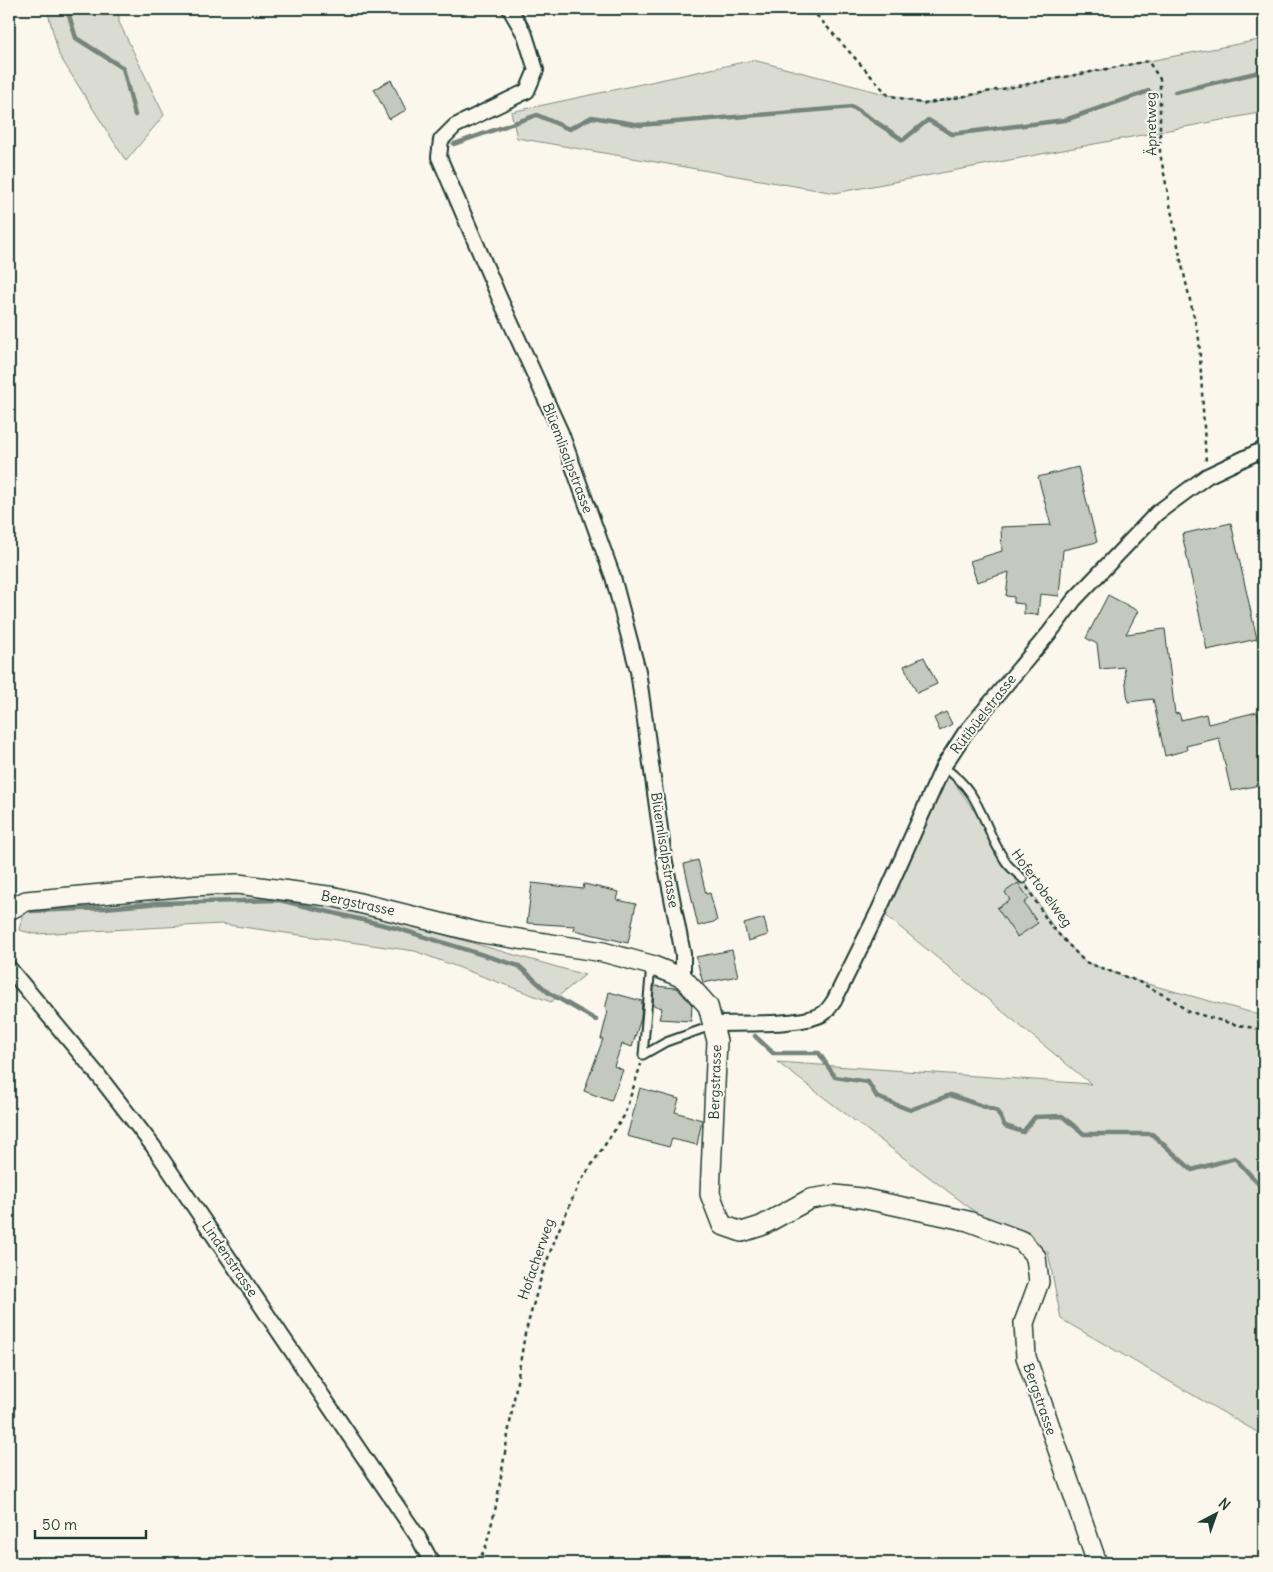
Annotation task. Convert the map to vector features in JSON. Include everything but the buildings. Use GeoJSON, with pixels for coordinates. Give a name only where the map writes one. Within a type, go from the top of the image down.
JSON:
{"type":"FeatureCollection","features":[{"type":"Feature","properties":{"kind":"street","name":"Blüemlisalpstrasse"},"geometry":{"type":"LineString","coordinates":[[510,9],[525,35],[536,70],[527,91],[455,126],[440,140],[439,157],[499,297],[561,433],[612,578],[638,671],[664,857],[683,954],[683,978]]}},
{"type":"Feature","properties":{"kind":"street","name":"Rütibüelstrasse"},"geometry":{"type":"LineString","coordinates":[[714,1024],[788,1021],[814,1018],[825,1012],[834,1001],[879,910],[943,767],[965,733],[1050,632],[1074,600],[1157,513],[1207,476],[1264,449]]}},
{"type":"Feature","properties":{"kind":"street","name":"Bergstrasse"},"geometry":{"type":"LineString","coordinates":[[13,903],[189,886],[238,884],[335,897],[481,933],[584,949],[651,965],[683,978],[708,1006],[714,1024],[718,1060],[710,1194],[722,1225],[742,1232],[761,1226],[810,1199],[835,1195],[871,1200],[992,1228],[1022,1241],[1036,1257],[1039,1282],[1024,1323],[1026,1357],[1097,1563]]}},
{"type":"Feature","properties":{"kind":"street","name":"Lindenstrasse"},"geometry":{"type":"LineString","coordinates":[[9,968],[98,1075],[153,1146],[412,1529],[432,1563]]}},
{"type":"Feature","properties":{"kind":"lane","name":"Hofertobelweg"},"geometry":{"type":"LineString","coordinates":[[943,767],[960,778],[971,791],[1004,861],[1023,879]]}},
{"type":"Feature","properties":{"kind":"lane"},"geometry":{"type":"LineString","coordinates":[[643,1055],[651,965]]}},
{"type":"Feature","properties":{"kind":"lane"},"geometry":{"type":"LineString","coordinates":[[643,1055],[666,1042],[703,1030],[714,1024]]}},
{"type":"Feature","properties":{"kind":"path","name":"Äpnetweg"},"geometry":{"type":"LineString","coordinates":[[811,9],[888,94],[924,104],[1148,61],[1160,79],[1160,153],[1199,340],[1207,476]]}},
{"type":"Feature","properties":{"kind":"path","name":"Hofertobelweg"},"geometry":{"type":"LineString","coordinates":[[1023,879],[1050,925],[1085,962],[1137,982],[1173,1000],[1187,1011],[1233,1024],[1264,1030]]}},
{"type":"Feature","properties":{"kind":"path","name":"Hofacherweg"},"geometry":{"type":"LineString","coordinates":[[478,1563],[486,1546],[496,1506],[525,1334],[542,1274],[579,1184],[605,1148],[624,1116],[643,1055]]}},
{"type":"Feature","properties":{"kind":"shaded area"},"geometry":{"type":"Polygon","coordinates":[[[47,9],[119,9],[119,22],[164,115],[126,161],[59,55],[47,9]]]}},
{"type":"Feature","properties":{"kind":"shaded area"},"geometry":{"type":"Polygon","coordinates":[[[1264,39],[1264,112],[835,193],[517,138],[511,112],[753,60],[924,104],[1264,39]]]}},
{"type":"Feature","properties":{"kind":"shaded area"},"geometry":{"type":"Polygon","coordinates":[[[943,767],[1023,879],[1056,931],[1085,962],[1137,981],[1264,1016],[1264,1436],[1061,1319],[1048,1252],[990,1223],[777,1062],[1091,1084],[879,910],[943,767]]]}},
{"type":"Feature","properties":{"kind":"shaded area"},"geometry":{"type":"Polygon","coordinates":[[[189,886],[314,898],[585,975],[551,1002],[415,951],[221,924],[35,934],[19,930],[26,901],[189,886]]]}},
{"type":"Feature","properties":{"kind":"waterway"},"geometry":{"type":"LineString","coordinates":[[67,9],[76,38],[123,68],[135,115]]}},
{"type":"Feature","properties":{"kind":"waterway"},"geometry":{"type":"LineString","coordinates":[[1175,92],[1264,71]]}},
{"type":"Feature","properties":{"kind":"waterway"},"geometry":{"type":"LineString","coordinates":[[454,144],[537,115],[569,129],[592,117],[640,125],[853,107],[903,140],[928,120],[952,134],[1065,120],[1149,91]]}},
{"type":"Feature","properties":{"kind":"waterway"},"geometry":{"type":"LineString","coordinates":[[31,911],[105,908],[159,903],[279,900],[396,928],[519,966],[549,993],[596,1020]]}},
{"type":"Feature","properties":{"kind":"waterway"},"geometry":{"type":"LineString","coordinates":[[755,1036],[773,1053],[819,1053],[835,1077],[868,1082],[877,1097],[910,1110],[950,1095],[997,1111],[1005,1126],[1023,1132],[1035,1117],[1062,1116],[1084,1134],[1152,1134],[1192,1170],[1235,1158],[1264,1190]]}}]}
